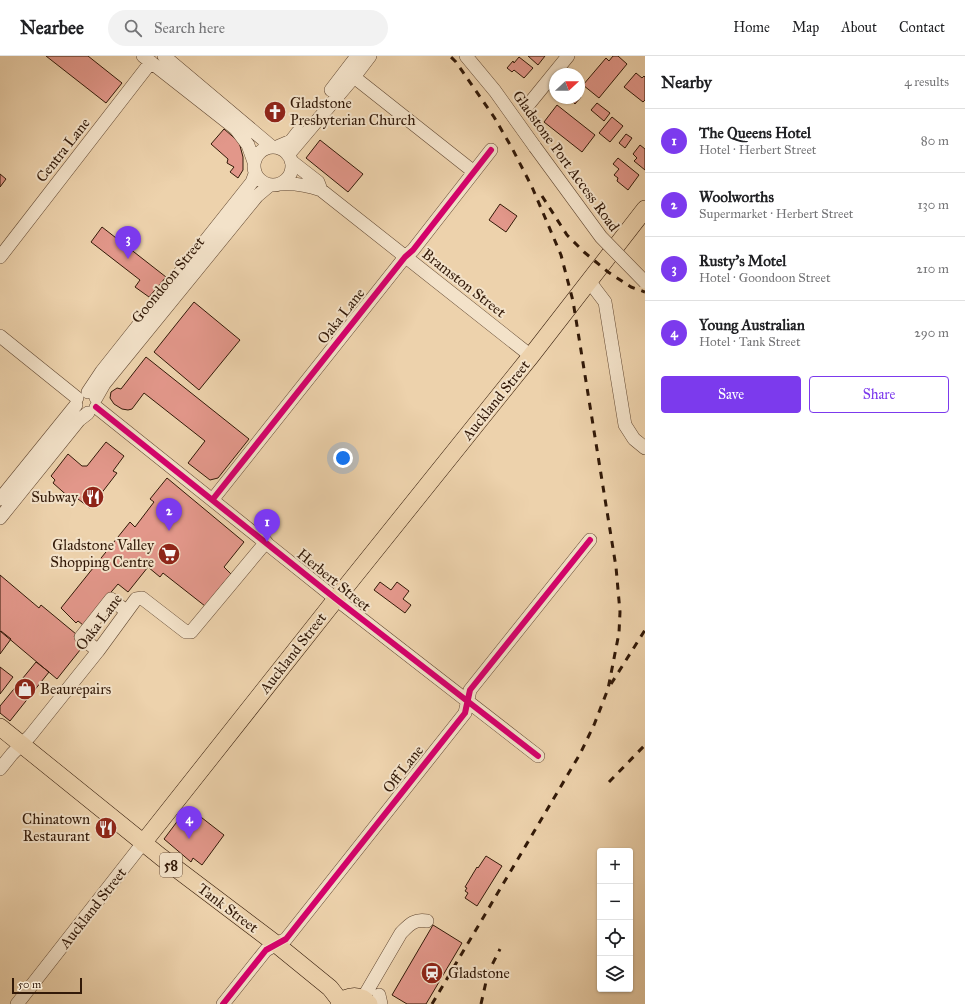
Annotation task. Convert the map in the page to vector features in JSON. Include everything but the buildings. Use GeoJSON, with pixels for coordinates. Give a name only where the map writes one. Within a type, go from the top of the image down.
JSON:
{"type":"FeatureCollection","features":[{"type":"Feature","properties":{"kind":"main road","name":"Auckland Street"},"geometry":{"type":"LineString","coordinates":[[143,843],[531,356],[645,209]]}},
{"type":"Feature","properties":{"kind":"main road","name":"Tank Street"},"geometry":{"type":"LineString","coordinates":[[0,727],[143,843],[276,944],[330,988],[340,1003]]}},
{"type":"Feature","properties":{"kind":"main road","name":"58"},"geometry":{"type":"LineString","coordinates":[[340,1003],[352,996],[373,1000]]}},
{"type":"Feature","properties":{"kind":"street","name":"Bramston Street"},"geometry":{"type":"LineString","coordinates":[[165,56],[318,182],[322,190]]}},
{"type":"Feature","properties":{"kind":"street"},"geometry":{"type":"LineString","coordinates":[[282,152],[357,56]]}},
{"type":"Feature","properties":{"kind":"street"},"geometry":{"type":"LineString","coordinates":[[282,152],[354,77],[370,56]]}},
{"type":"Feature","properties":{"kind":"street","name":"Gladstone Port Access Road"},"geometry":{"type":"LineString","coordinates":[[466,56],[495,91],[596,232],[645,282]]}},
{"type":"Feature","properties":{"kind":"street"},"geometry":{"type":"LineString","coordinates":[[529,104],[568,56]]}},
{"type":"Feature","properties":{"kind":"street"},"geometry":{"type":"LineString","coordinates":[[147,59],[236,129],[248,145],[254,168],[259,179],[264,183],[275,184],[285,181],[291,172],[282,152]]}},
{"type":"Feature","properties":{"kind":"street","name":"Centra Lane"},"geometry":{"type":"LineString","coordinates":[[0,257],[147,59]]}},
{"type":"Feature","properties":{"kind":"street"},"geometry":{"type":"LineString","coordinates":[[354,77],[474,172]]}},
{"type":"Feature","properties":{"kind":"street"},"geometry":{"type":"LineString","coordinates":[[254,168],[258,153],[267,148],[282,152]]}},
{"type":"Feature","properties":{"kind":"street","name":"Oaka Lane"},"geometry":{"type":"LineString","coordinates":[[213,499],[405,257],[413,250],[491,150]]}},
{"type":"Feature","properties":{"kind":"street","name":"Goondoon Street"},"geometry":{"type":"LineString","coordinates":[[0,518],[80,420],[102,371],[252,182],[254,168]]}},
{"type":"Feature","properties":{"kind":"street","name":"Bramston Street"},"geometry":{"type":"LineString","coordinates":[[275,184],[295,183],[322,190],[531,356]]}},
{"type":"Feature","properties":{"kind":"street","name":"Goondoon Street"},"geometry":{"type":"LineString","coordinates":[[0,499],[104,384],[258,196],[275,184]]}},
{"type":"Feature","properties":{"kind":"street"},"geometry":{"type":"LineString","coordinates":[[589,281],[605,302],[625,425],[634,439],[645,448]]}},
{"type":"Feature","properties":{"kind":"street","name":"Herbert Street"},"geometry":{"type":"LineString","coordinates":[[0,336],[213,499],[336,599],[538,756]]}},
{"type":"Feature","properties":{"kind":"street","name":"Off Lane"},"geometry":{"type":"LineString","coordinates":[[223,1004],[263,953],[286,939],[464,713],[470,690],[590,540]]}},
{"type":"Feature","properties":{"kind":"street","name":"Oaka Lane"},"geometry":{"type":"LineString","coordinates":[[0,769],[96,654],[136,599],[142,598],[186,632],[191,632],[266,542]]}},
{"type":"Feature","properties":{"kind":"street"},"geometry":{"type":"LineString","coordinates":[[96,654],[81,637],[111,600],[126,611]]}},
{"type":"Feature","properties":{"kind":"street","name":"Auckland Street"},"geometry":{"type":"LineString","coordinates":[[17,1004],[143,843]]}},
{"type":"Feature","properties":{"kind":"street"},"geometry":{"type":"LineString","coordinates":[[373,1000],[401,933],[408,926],[418,920],[428,921]]}},
{"type":"Feature","properties":{"kind":"railway"},"geometry":{"type":"LineString","coordinates":[[432,1004],[580,754],[594,725],[608,689],[619,633],[620,612],[616,567],[573,301],[561,255],[532,187],[512,148],[494,117],[456,62],[450,56]]}},
{"type":"Feature","properties":{"kind":"railway"},"geometry":{"type":"LineString","coordinates":[[542,196],[567,235],[584,252],[608,272],[631,287],[645,292]]}},
{"type":"Feature","properties":{"kind":"railway"},"geometry":{"type":"LineString","coordinates":[[611,684],[645,630]]}},
{"type":"Feature","properties":{"kind":"railway"},"geometry":{"type":"LineString","coordinates":[[609,782],[645,745]]}},
{"type":"Feature","properties":{"kind":"railway"},"geometry":{"type":"LineString","coordinates":[[481,1004],[488,973],[500,949]]}},
{"type":"Feature","properties":{"kind":"cycle path"},"geometry":{"type":"LineString","coordinates":[[213,499],[405,257],[413,250],[491,150]]}},
{"type":"Feature","properties":{"kind":"cycle path"},"geometry":{"type":"LineString","coordinates":[[96,407],[336,599],[538,756]]}},
{"type":"Feature","properties":{"kind":"cycle path"},"geometry":{"type":"LineString","coordinates":[[223,1004],[266,950],[286,939],[465,713],[470,690],[590,540]]}},
{"type":"Feature","properties":{"kind":"place","name":"Gladstone Presbyterian Church"},"geometry":{"type":"Point","coordinates":[275,112]}},
{"type":"Feature","properties":{"kind":"place","name":"Rusty’s Motel"},"geometry":{"type":"Point","coordinates":[128,259]}},
{"type":"Feature","properties":{"kind":"place","name":"Subway"},"geometry":{"type":"Point","coordinates":[93,497]}},
{"type":"Feature","properties":{"kind":"place","name":"Woolworths"},"geometry":{"type":"Point","coordinates":[169,531]}},
{"type":"Feature","properties":{"kind":"place","name":"The Queens Hotel"},"geometry":{"type":"Point","coordinates":[267,542]}},
{"type":"Feature","properties":{"kind":"place","name":"Gladstone Valley Shopping Centre"},"geometry":{"type":"Point","coordinates":[169,554]}},
{"type":"Feature","properties":{"kind":"place","name":"Beaurepairs"},"geometry":{"type":"Point","coordinates":[25,689]}},
{"type":"Feature","properties":{"kind":"place","name":"Chinatown Restaurant"},"geometry":{"type":"Point","coordinates":[106,828]}},
{"type":"Feature","properties":{"kind":"place","name":"Young Australian"},"geometry":{"type":"Point","coordinates":[189,839]}},
{"type":"Feature","properties":{"kind":"place","name":"Gladstone"},"geometry":{"type":"Point","coordinates":[432,973]}}]}
